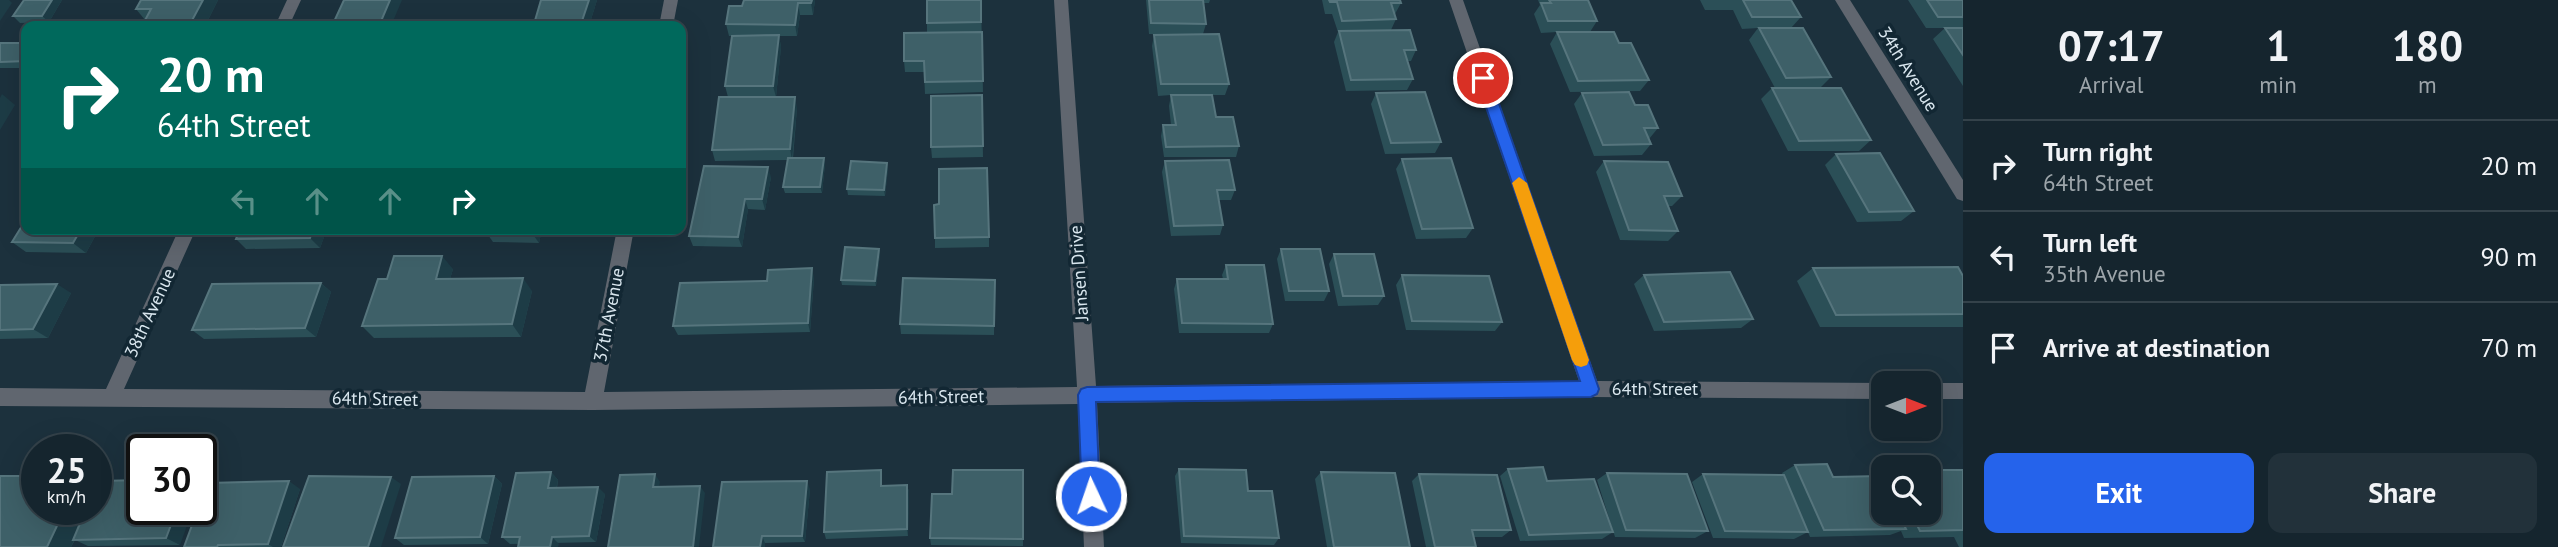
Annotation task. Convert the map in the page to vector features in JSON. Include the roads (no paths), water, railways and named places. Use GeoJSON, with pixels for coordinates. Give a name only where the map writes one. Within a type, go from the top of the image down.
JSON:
{"type":"FeatureCollection","features":[{"type":"Feature","properties":{"kind":"street"},"geometry":{"type":"LineString","coordinates":[[284,21],[294,0]]}},
{"type":"Feature","properties":{"kind":"street"},"geometry":{"type":"LineString","coordinates":[[667,21],[671,0]]}},
{"type":"Feature","properties":{"kind":"street","name":"Jansen Drive"},"geometry":{"type":"LineString","coordinates":[[1061,0],[1087,395],[1094,547]]}},
{"type":"Feature","properties":{"kind":"street"},"geometry":{"type":"LineString","coordinates":[[1456,0],[1591,389]]}},
{"type":"Feature","properties":{"kind":"street","name":"34th Avenue"},"geometry":{"type":"LineString","coordinates":[[1842,0],[1963,194]]}},
{"type":"Feature","properties":{"kind":"street","name":"38th Avenue"},"geometry":{"type":"LineString","coordinates":[[112,396],[185,235]]}},
{"type":"Feature","properties":{"kind":"street","name":"37th Avenue"},"geometry":{"type":"LineString","coordinates":[[593,401],[625,235]]}},
{"type":"Feature","properties":{"kind":"street","name":"64th Street"},"geometry":{"type":"LineString","coordinates":[[0,397],[593,401],[1591,389],[1871,391]]}},
{"type":"Feature","properties":{"kind":"street"},"geometry":{"type":"LineString","coordinates":[[1941,391],[1963,391]]}}]}
